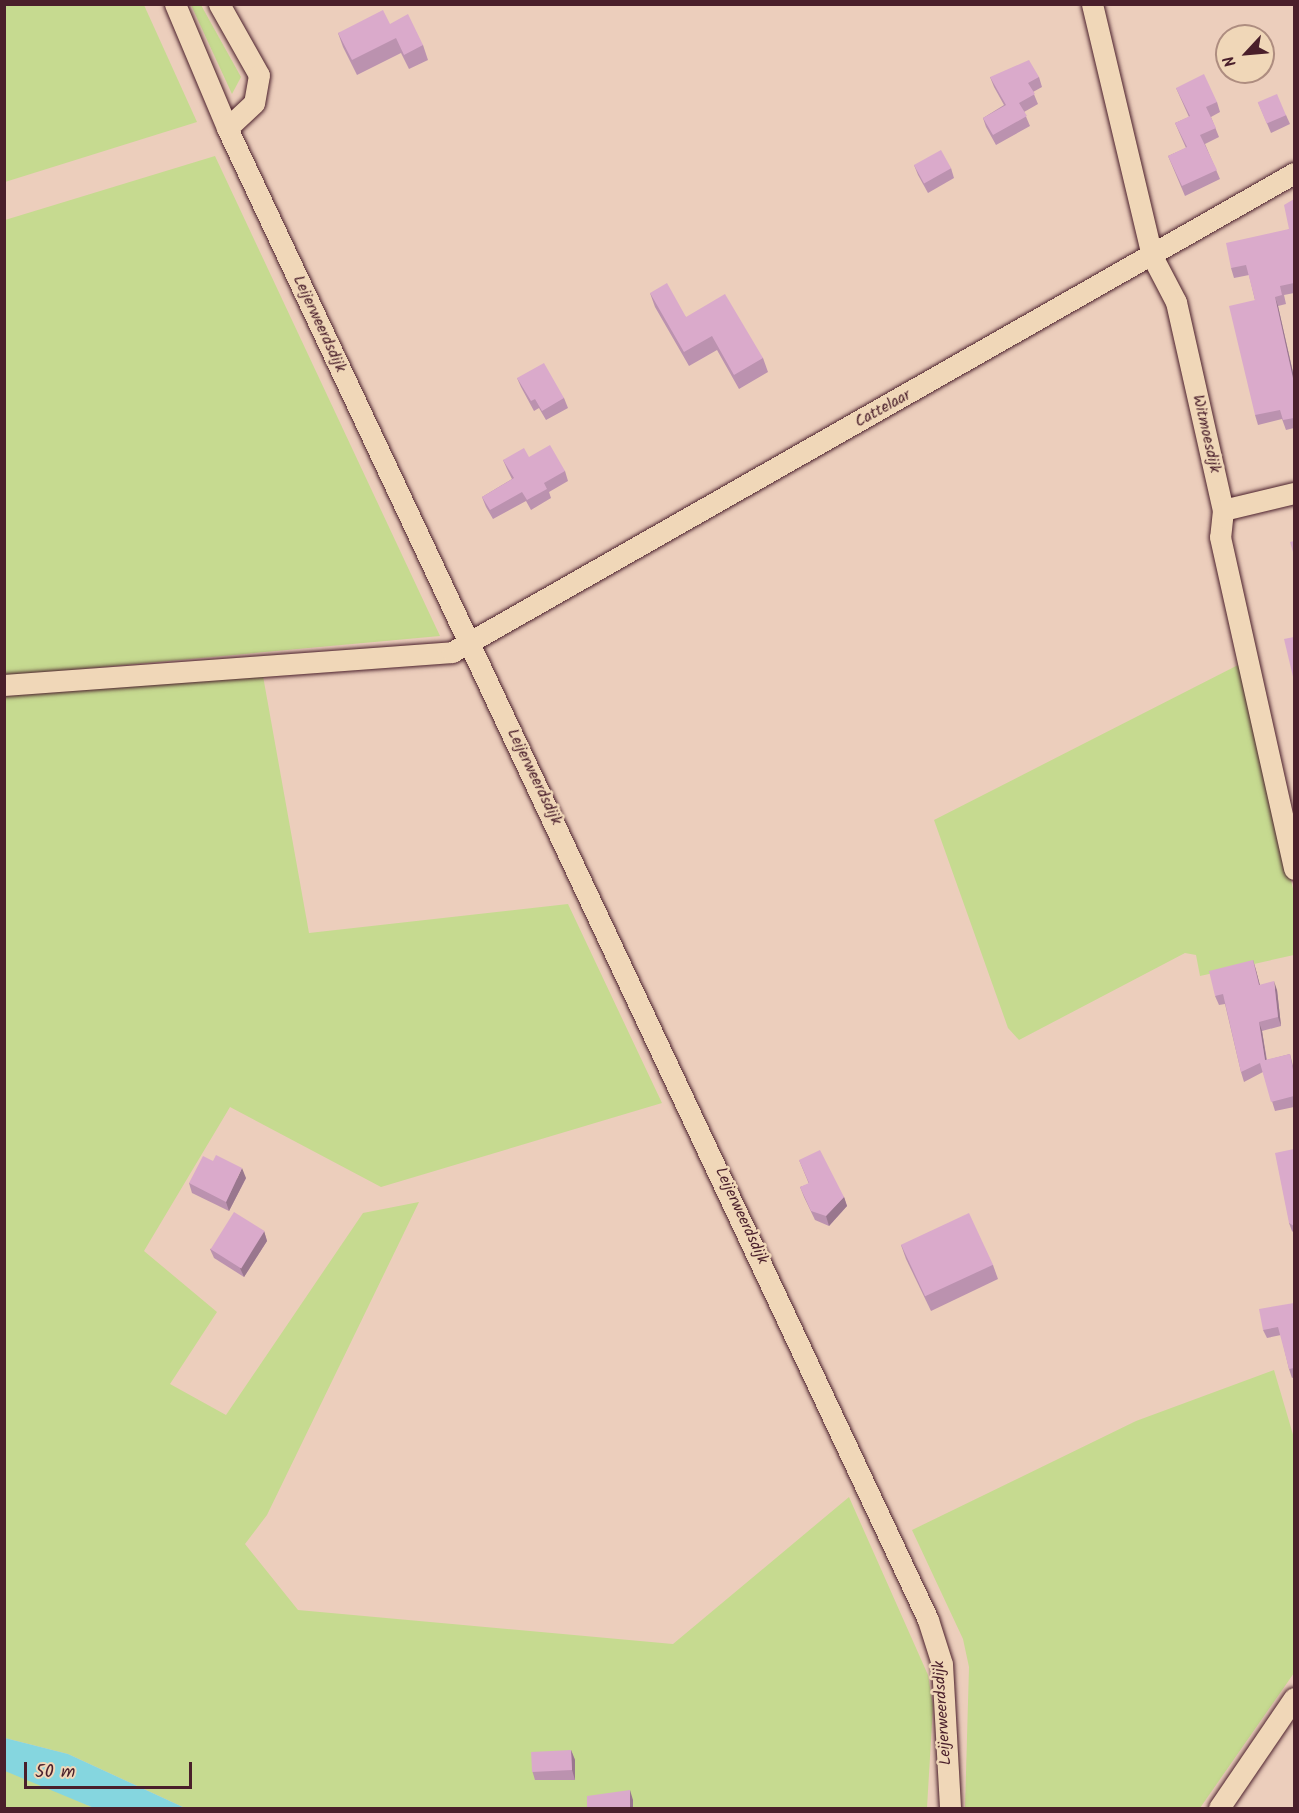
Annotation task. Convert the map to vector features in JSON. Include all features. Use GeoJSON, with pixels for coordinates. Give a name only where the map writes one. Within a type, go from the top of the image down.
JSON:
{"type":"FeatureCollection","features":[{"type":"Feature","properties":{"kind":"street","name":"Leijerweerdsdijk"},"geometry":{"type":"LineString","coordinates":[[174,4],[227,128],[928,1620],[942,1664],[950,1809]]}},
{"type":"Feature","properties":{"kind":"street"},"geometry":{"type":"LineString","coordinates":[[219,4],[259,75],[254,103],[227,128]]}},
{"type":"Feature","properties":{"kind":"street","name":"Witmoesdijk"},"geometry":{"type":"LineString","coordinates":[[1092,4],[1152,255],[1176,302],[1223,510],[1220,537],[1294,869]]}},
{"type":"Feature","properties":{"kind":"street","name":"Cattelaar"},"geometry":{"type":"LineString","coordinates":[[469,642],[1294,173]]}},
{"type":"Feature","properties":{"kind":"street"},"geometry":{"type":"LineString","coordinates":[[1223,510],[1294,493]]}},
{"type":"Feature","properties":{"kind":"street"},"geometry":{"type":"LineString","coordinates":[[4,685],[441,653],[469,642]]}},
{"type":"Feature","properties":{"kind":"street"},"geometry":{"type":"LineString","coordinates":[[1219,1809],[1294,1698]]}},
{"type":"Feature","properties":{"kind":"green space"},"geometry":{"type":"Polygon","coordinates":[[[5,4],[144,5],[197,122],[5,182],[5,4]]]}},
{"type":"Feature","properties":{"kind":"green space"},"geometry":{"type":"Polygon","coordinates":[[[191,5],[201,5],[241,77],[232,94],[191,5]]]}},
{"type":"Feature","properties":{"kind":"green space"},"geometry":{"type":"Polygon","coordinates":[[[215,156],[440,636],[5,676],[5,220],[215,156]]]}},
{"type":"Feature","properties":{"kind":"green space"},"geometry":{"type":"Polygon","coordinates":[[[1240,664],[1294,893],[1294,955],[1200,976],[1196,955],[1185,953],[1019,1040],[1008,1028],[934,820],[1240,664]]]}},
{"type":"Feature","properties":{"kind":"green space"},"geometry":{"type":"Polygon","coordinates":[[[263,676],[309,933],[568,904],[662,1103],[381,1187],[230,1107],[144,1251],[217,1312],[170,1384],[226,1415],[363,1213],[419,1202],[267,1515],[245,1544],[298,1610],[673,1644],[849,1497],[928,1675],[933,1706],[927,1808],[185,1808],[68,1754],[5,1738],[5,696],[263,676]]]}},
{"type":"Feature","properties":{"kind":"green space"},"geometry":{"type":"Polygon","coordinates":[[[1274,1370],[1294,1438],[1294,1673],[1200,1808],[965,1808],[969,1667],[963,1639],[912,1530],[1136,1421],[1274,1370]]]}},
{"type":"Feature","properties":{"kind":"green space"},"geometry":{"type":"Polygon","coordinates":[[[5,1771],[14,1772],[94,1808],[5,1808],[5,1771]]]}},
{"type":"Feature","properties":{"kind":"water"},"geometry":{"type":"Polygon","coordinates":[[[5,1738],[68,1754],[185,1808],[94,1808],[5,1771],[5,1738]]]}},
{"type":"Feature","properties":{"kind":"building"},"geometry":{"type":"Polygon","coordinates":[[[383,10],[390,24],[408,14],[423,45],[404,55],[396,38],[352,60],[338,33],[383,10]]]}},
{"type":"Feature","properties":{"kind":"building"},"geometry":{"type":"Polygon","coordinates":[[[1029,60],[1039,77],[1028,83],[1035,94],[1019,103],[1027,116],[993,135],[983,118],[1006,105],[990,77],[1029,60]]]}},
{"type":"Feature","properties":{"kind":"building"},"geometry":{"type":"Polygon","coordinates":[[[1204,74],[1217,102],[1206,107],[1216,128],[1200,135],[1217,170],[1182,186],[1168,156],[1187,147],[1175,123],[1190,116],[1176,88],[1204,74]]]}},
{"type":"Feature","properties":{"kind":"building"},"geometry":{"type":"Polygon","coordinates":[[[1277,94],[1286,115],[1267,123],[1258,102],[1277,94]]]}},
{"type":"Feature","properties":{"kind":"building"},"geometry":{"type":"Polygon","coordinates":[[[941,150],[951,168],[924,183],[914,165],[941,150]]]}},
{"type":"Feature","properties":{"kind":"building"},"geometry":{"type":"Polygon","coordinates":[[[1294,199],[1294,283],[1280,286],[1282,295],[1275,297],[1294,383],[1294,418],[1283,420],[1280,410],[1255,415],[1229,306],[1255,300],[1246,265],[1231,268],[1226,243],[1289,229],[1284,205],[1294,199]]]}},
{"type":"Feature","properties":{"kind":"building"},"geometry":{"type":"Polygon","coordinates":[[[667,283],[686,317],[725,294],[763,358],[734,375],[712,336],[684,352],[650,293],[667,283]]]}},
{"type":"Feature","properties":{"kind":"building"},"geometry":{"type":"Polygon","coordinates":[[[544,363],[564,398],[542,411],[535,399],[531,401],[517,378],[544,363]]]}},
{"type":"Feature","properties":{"kind":"building"},"geometry":{"type":"Polygon","coordinates":[[[550,445],[565,471],[544,483],[547,489],[527,500],[522,492],[490,510],[482,497],[514,478],[503,460],[524,448],[529,457],[550,445]]]}},
{"type":"Feature","properties":{"kind":"building"},"geometry":{"type":"Polygon","coordinates":[[[1294,541],[1294,555],[1290,542],[1294,541]]]}},
{"type":"Feature","properties":{"kind":"building"},"geometry":{"type":"Polygon","coordinates":[[[1294,637],[1294,681],[1284,639],[1294,637]]]}},
{"type":"Feature","properties":{"kind":"building"},"geometry":{"type":"Polygon","coordinates":[[[1253,960],[1259,985],[1274,981],[1278,1017],[1259,1022],[1265,1060],[1290,1054],[1294,1075],[1294,1096],[1271,1102],[1260,1063],[1241,1072],[1223,994],[1215,996],[1209,971],[1253,960]]]}},
{"type":"Feature","properties":{"kind":"building"},"geometry":{"type":"Polygon","coordinates":[[[1294,1149],[1294,1226],[1289,1223],[1275,1153],[1294,1149]]]}},
{"type":"Feature","properties":{"kind":"building"},"geometry":{"type":"Polygon","coordinates":[[[820,1150],[844,1197],[826,1216],[811,1211],[800,1187],[809,1183],[799,1160],[820,1150]]]}},
{"type":"Feature","properties":{"kind":"building"},"geometry":{"type":"Polygon","coordinates":[[[216,1155],[242,1168],[226,1202],[189,1183],[203,1156],[213,1161],[216,1155]]]}},
{"type":"Feature","properties":{"kind":"building"},"geometry":{"type":"Polygon","coordinates":[[[234,1212],[265,1231],[241,1268],[211,1249],[234,1212]]]}},
{"type":"Feature","properties":{"kind":"building"},"geometry":{"type":"Polygon","coordinates":[[[969,1213],[993,1265],[925,1296],[901,1245],[969,1213]]]}},
{"type":"Feature","properties":{"kind":"building"},"geometry":{"type":"Polygon","coordinates":[[[1294,1303],[1294,1368],[1289,1369],[1278,1327],[1263,1330],[1259,1309],[1294,1303]]]}},
{"type":"Feature","properties":{"kind":"building"},"geometry":{"type":"Polygon","coordinates":[[[571,1750],[572,1770],[532,1772],[531,1752],[571,1750]]]}},
{"type":"Feature","properties":{"kind":"building"},"geometry":{"type":"Polygon","coordinates":[[[630,1790],[630,1809],[587,1809],[587,1796],[630,1790]]]}}]}
